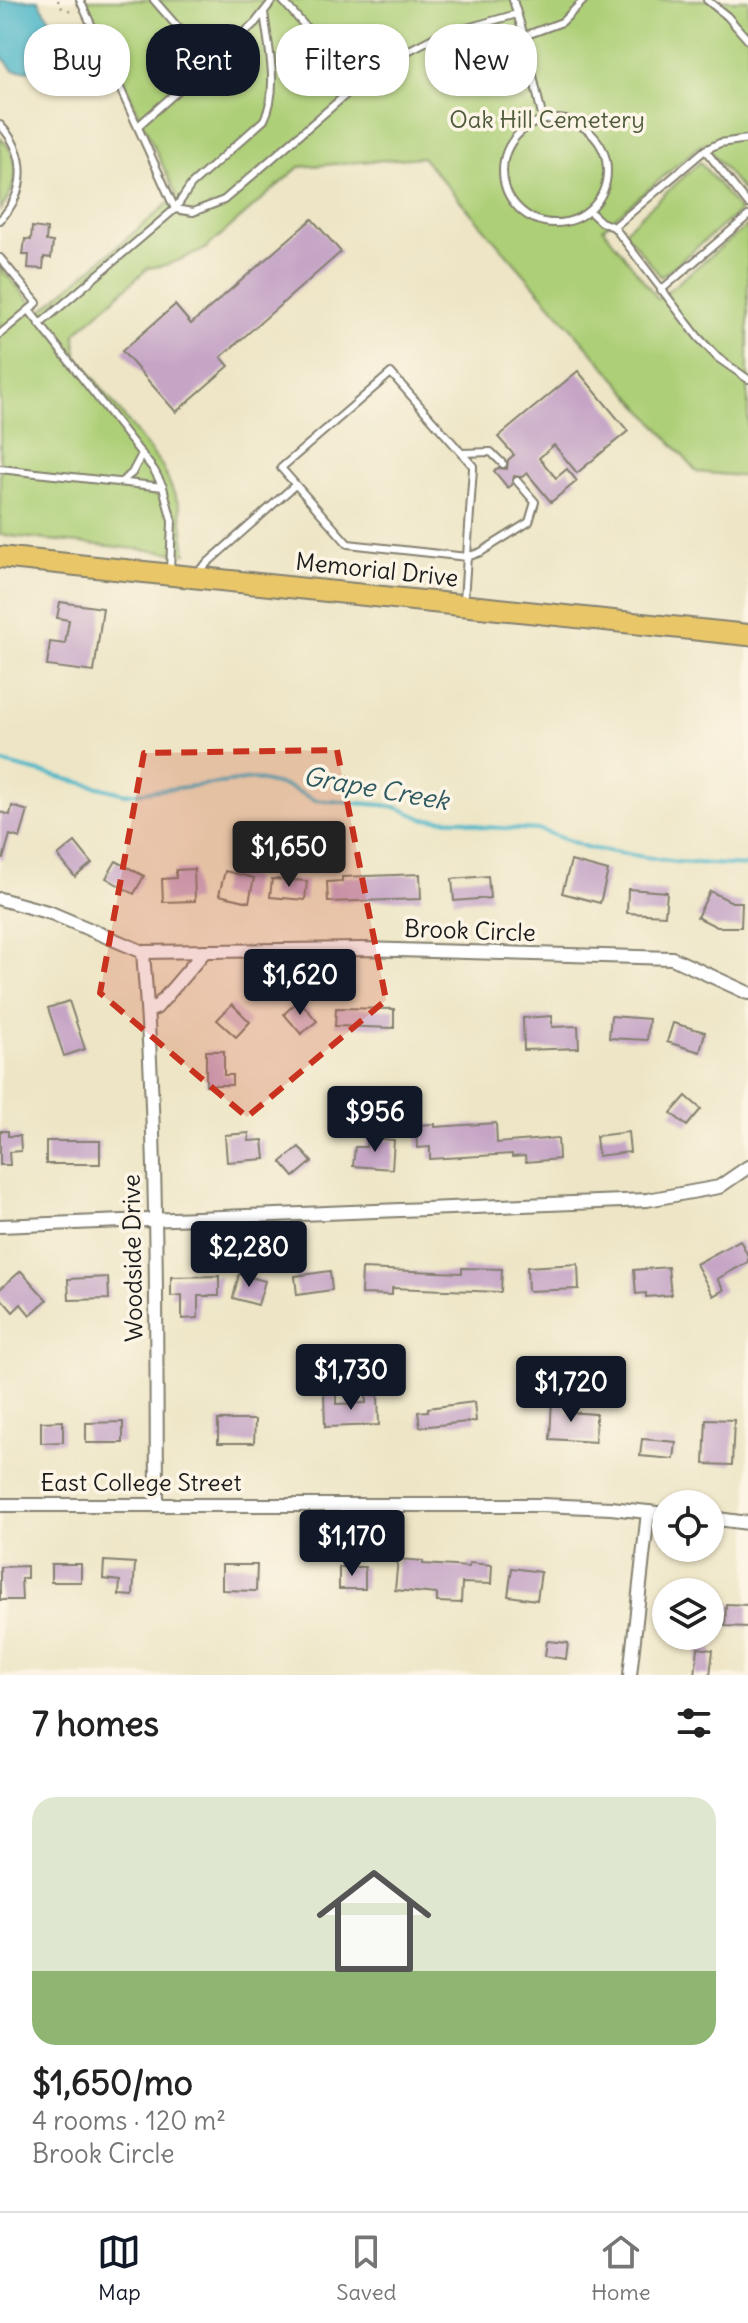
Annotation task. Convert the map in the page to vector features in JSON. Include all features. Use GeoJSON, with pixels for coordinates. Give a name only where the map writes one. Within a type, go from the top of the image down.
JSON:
{"type":"FeatureCollection","features":[{"type":"Feature","properties":{"kind":"main road","name":"Memorial Drive"},"geometry":{"type":"LineString","coordinates":[[0,557],[748,635]]}},
{"type":"Feature","properties":{"kind":"street","name":"Brook Circle"},"geometry":{"type":"LineString","coordinates":[[0,899],[51,913],[143,952],[362,949],[672,958],[748,993]]}},
{"type":"Feature","properties":{"kind":"street"},"geometry":{"type":"LineString","coordinates":[[148,1011],[156,1008],[205,951]]}},
{"type":"Feature","properties":{"kind":"street","name":"Woodside Drive"},"geometry":{"type":"LineString","coordinates":[[143,952],[155,1220],[157,1504]]}},
{"type":"Feature","properties":{"kind":"street"},"geometry":{"type":"LineString","coordinates":[[0,1226],[647,1200],[719,1187],[748,1167]]}},
{"type":"Feature","properties":{"kind":"street","name":"East College Street"},"geometry":{"type":"LineString","coordinates":[[0,1505],[542,1505],[652,1512]]}},
{"type":"Feature","properties":{"kind":"street"},"geometry":{"type":"LineString","coordinates":[[630,1675],[648,1512]]}},
{"type":"Feature","properties":{"kind":"street"},"geometry":{"type":"LineString","coordinates":[[724,1520],[748,1523]]}},
{"type":"Feature","properties":{"kind":"lane"},"geometry":{"type":"LineString","coordinates":[[80,0],[175,209]]}},
{"type":"Feature","properties":{"kind":"lane"},"geometry":{"type":"LineString","coordinates":[[154,0],[175,24]]}},
{"type":"Feature","properties":{"kind":"lane"},"geometry":{"type":"LineString","coordinates":[[251,24],[273,0]]}},
{"type":"Feature","properties":{"kind":"lane"},"geometry":{"type":"LineString","coordinates":[[282,0],[303,24]]}},
{"type":"Feature","properties":{"kind":"lane"},"geometry":{"type":"LineString","coordinates":[[513,0],[520,24]]}},
{"type":"Feature","properties":{"kind":"lane"},"geometry":{"type":"LineString","coordinates":[[537,31],[562,22],[584,0]]}},
{"type":"Feature","properties":{"kind":"lane"},"geometry":{"type":"LineString","coordinates":[[707,0],[727,16],[748,40]]}},
{"type":"Feature","properties":{"kind":"lane"},"geometry":{"type":"LineString","coordinates":[[40,324],[175,209],[191,185],[264,120],[273,92],[264,12]]}},
{"type":"Feature","properties":{"kind":"lane"},"geometry":{"type":"LineString","coordinates":[[409,50],[435,37],[517,14]]}},
{"type":"Feature","properties":{"kind":"lane"},"geometry":{"type":"LineString","coordinates":[[537,93],[543,120]]}},
{"type":"Feature","properties":{"kind":"lane"},"geometry":{"type":"LineString","coordinates":[[138,126],[172,96]]}},
{"type":"Feature","properties":{"kind":"lane"},"geometry":{"type":"LineString","coordinates":[[175,209],[193,212],[224,200],[344,96]]}},
{"type":"Feature","properties":{"kind":"lane"},"geometry":{"type":"LineString","coordinates":[[543,120],[563,120],[582,126],[596,139],[605,157],[607,177],[601,195],[589,211],[570,221],[550,223],[530,217],[513,204],[504,185],[503,164],[510,144],[524,129],[543,120]]}},
{"type":"Feature","properties":{"kind":"lane"},"geometry":{"type":"LineString","coordinates":[[0,125],[20,154],[21,183],[8,211],[0,220]]}},
{"type":"Feature","properties":{"kind":"lane"},"geometry":{"type":"LineString","coordinates":[[614,227],[705,150],[720,143],[748,139]]}},
{"type":"Feature","properties":{"kind":"lane"},"geometry":{"type":"LineString","coordinates":[[705,150],[748,204]]}},
{"type":"Feature","properties":{"kind":"lane"},"geometry":{"type":"LineString","coordinates":[[589,211],[601,222],[614,227],[718,358],[748,379]]}},
{"type":"Feature","properties":{"kind":"lane"},"geometry":{"type":"LineString","coordinates":[[661,290],[748,216]]}},
{"type":"Feature","properties":{"kind":"lane"},"geometry":{"type":"LineString","coordinates":[[0,258],[37,303],[0,334]]}},
{"type":"Feature","properties":{"kind":"lane"},"geometry":{"type":"LineString","coordinates":[[29,310],[142,454],[163,487],[172,521],[170,574]]}},
{"type":"Feature","properties":{"kind":"lane"},"geometry":{"type":"LineString","coordinates":[[464,603],[467,557],[473,466],[391,373],[281,468],[348,544],[467,557],[481,552],[529,522],[535,502],[517,481]]}},
{"type":"Feature","properties":{"kind":"lane"},"geometry":{"type":"LineString","coordinates":[[462,453],[491,452],[503,464]]}},
{"type":"Feature","properties":{"kind":"lane"},"geometry":{"type":"LineString","coordinates":[[121,482],[132,473],[142,454]]}},
{"type":"Feature","properties":{"kind":"lane"},"geometry":{"type":"LineString","coordinates":[[0,469],[163,487]]}},
{"type":"Feature","properties":{"kind":"lane"},"geometry":{"type":"LineString","coordinates":[[193,576],[295,485]]}},
{"type":"Feature","properties":{"kind":"path"},"geometry":{"type":"LineString","coordinates":[[58,0],[60,7],[87,15]]}},
{"type":"Feature","properties":{"kind":"highlighted area"},"geometry":{"type":"Polygon","coordinates":[[[337,750],[386,1000],[247,1117],[100,993],[144,753],[337,750]]]}},
{"type":"Feature","properties":{"kind":"green space","name":"Oak Hill Cemetery"},"geometry":{"type":"Polygon","coordinates":[[[85,0],[748,0],[748,197],[703,143],[603,228],[658,299],[748,225],[748,477],[697,472],[422,157],[299,167],[204,250],[167,265],[148,268],[75,334],[77,356],[162,466],[180,507],[186,554],[0,535],[0,267],[40,312],[177,196],[130,96],[130,24],[96,24],[85,0]]]}},
{"type":"Feature","properties":{"kind":"green space"},"geometry":{"type":"Polygon","coordinates":[[[0,137],[13,155],[16,173],[11,191],[0,210],[0,137]]]}},
{"type":"Feature","properties":{"kind":"green space"},"geometry":{"type":"Polygon","coordinates":[[[700,162],[740,211],[661,277],[624,231],[700,162]]]}},
{"type":"Feature","properties":{"kind":"water"},"geometry":{"type":"Polygon","coordinates":[[[0,0],[38,0],[53,24],[24,24],[24,70],[13,70],[0,54],[0,0]]]}},
{"type":"Feature","properties":{"kind":"building"},"geometry":{"type":"Polygon","coordinates":[[[312,219],[341,252],[221,357],[229,366],[176,412],[122,351],[175,305],[191,324],[312,219]]]}},
{"type":"Feature","properties":{"kind":"building"},"geometry":{"type":"Polygon","coordinates":[[[32,227],[47,229],[46,241],[53,242],[51,258],[44,257],[43,269],[28,268],[29,255],[23,255],[25,239],[31,240],[32,227]]]}},
{"type":"Feature","properties":{"kind":"building"},"geometry":{"type":"Polygon","coordinates":[[[578,371],[628,431],[577,473],[554,445],[539,458],[556,478],[567,469],[577,481],[551,502],[527,473],[522,477],[514,476],[508,488],[494,471],[507,469],[508,460],[514,455],[498,437],[578,371]]]}},
{"type":"Feature","properties":{"kind":"building"},"geometry":{"type":"Polygon","coordinates":[[[60,602],[103,608],[94,672],[47,666],[50,642],[65,644],[69,620],[57,618],[60,602]]]}},
{"type":"Feature","properties":{"kind":"building"},"geometry":{"type":"Polygon","coordinates":[[[12,806],[28,811],[20,838],[10,835],[3,859],[0,859],[0,812],[10,815],[12,806]]]}},
{"type":"Feature","properties":{"kind":"building"},"geometry":{"type":"Polygon","coordinates":[[[75,842],[92,863],[75,877],[58,856],[75,842]]]}},
{"type":"Feature","properties":{"kind":"building"},"geometry":{"type":"Polygon","coordinates":[[[116,861],[144,876],[134,894],[106,878],[116,861]]]}},
{"type":"Feature","properties":{"kind":"building"},"geometry":{"type":"Polygon","coordinates":[[[571,861],[608,871],[600,903],[562,893],[571,861]]]}},
{"type":"Feature","properties":{"kind":"building"},"geometry":{"type":"Polygon","coordinates":[[[194,869],[195,901],[163,902],[162,879],[176,878],[176,870],[194,869]]]}},
{"type":"Feature","properties":{"kind":"building"},"geometry":{"type":"Polygon","coordinates":[[[225,871],[254,878],[249,902],[219,895],[225,871]]]}},
{"type":"Feature","properties":{"kind":"building"},"geometry":{"type":"Polygon","coordinates":[[[420,874],[421,899],[328,902],[327,882],[342,881],[342,877],[420,874]]]}},
{"type":"Feature","properties":{"kind":"building"},"geometry":{"type":"Polygon","coordinates":[[[488,876],[490,898],[454,901],[452,879],[488,876]]]}},
{"type":"Feature","properties":{"kind":"building"},"geometry":{"type":"Polygon","coordinates":[[[272,879],[307,881],[305,900],[270,897],[272,879]]]}},
{"type":"Feature","properties":{"kind":"building"},"geometry":{"type":"Polygon","coordinates":[[[628,889],[667,892],[665,915],[627,913],[628,889]]]}},
{"type":"Feature","properties":{"kind":"building"},"geometry":{"type":"Polygon","coordinates":[[[710,891],[732,902],[742,902],[741,927],[717,927],[697,917],[710,891]]]}},
{"type":"Feature","properties":{"kind":"building"},"geometry":{"type":"Polygon","coordinates":[[[299,1000],[317,1021],[301,1034],[284,1014],[299,1000]]]}},
{"type":"Feature","properties":{"kind":"building"},"geometry":{"type":"Polygon","coordinates":[[[69,1001],[85,1049],[64,1056],[48,1008],[69,1001]]]}},
{"type":"Feature","properties":{"kind":"building"},"geometry":{"type":"Polygon","coordinates":[[[232,1004],[250,1022],[236,1037],[217,1020],[232,1004]]]}},
{"type":"Feature","properties":{"kind":"building"},"geometry":{"type":"Polygon","coordinates":[[[336,1008],[394,1009],[394,1028],[335,1026],[336,1008]]]}},
{"type":"Feature","properties":{"kind":"building"},"geometry":{"type":"Polygon","coordinates":[[[552,1016],[552,1027],[578,1026],[579,1048],[524,1050],[523,1018],[552,1016]]]}},
{"type":"Feature","properties":{"kind":"building"},"geometry":{"type":"Polygon","coordinates":[[[611,1016],[649,1019],[647,1040],[609,1038],[611,1016]]]}},
{"type":"Feature","properties":{"kind":"building"},"geometry":{"type":"Polygon","coordinates":[[[673,1023],[705,1032],[700,1052],[667,1042],[673,1023]]]}},
{"type":"Feature","properties":{"kind":"building"},"geometry":{"type":"Polygon","coordinates":[[[206,1051],[224,1051],[224,1075],[232,1075],[232,1085],[206,1085],[206,1051]]]}},
{"type":"Feature","properties":{"kind":"building"},"geometry":{"type":"Polygon","coordinates":[[[686,1096],[701,1109],[687,1126],[671,1113],[686,1096]]]}},
{"type":"Feature","properties":{"kind":"building"},"geometry":{"type":"Polygon","coordinates":[[[496,1123],[497,1143],[558,1138],[559,1159],[526,1162],[525,1156],[512,1157],[512,1154],[430,1159],[430,1147],[417,1148],[416,1125],[435,1124],[435,1127],[496,1123]]]}},
{"type":"Feature","properties":{"kind":"building"},"geometry":{"type":"Polygon","coordinates":[[[0,1131],[8,1131],[8,1136],[20,1136],[21,1151],[9,1152],[10,1165],[0,1165],[0,1131]]]}},
{"type":"Feature","properties":{"kind":"building"},"geometry":{"type":"Polygon","coordinates":[[[628,1132],[630,1152],[598,1156],[596,1136],[628,1132]]]}},
{"type":"Feature","properties":{"kind":"building"},"geometry":{"type":"Polygon","coordinates":[[[249,1133],[249,1141],[263,1140],[265,1159],[227,1162],[225,1135],[249,1133]]]}},
{"type":"Feature","properties":{"kind":"building"},"geometry":{"type":"Polygon","coordinates":[[[367,1138],[394,1140],[392,1169],[353,1166],[355,1147],[366,1147],[367,1138]]]}},
{"type":"Feature","properties":{"kind":"building"},"geometry":{"type":"Polygon","coordinates":[[[46,1141],[100,1141],[100,1164],[46,1164],[46,1141]]]}},
{"type":"Feature","properties":{"kind":"building"},"geometry":{"type":"Polygon","coordinates":[[[299,1147],[312,1162],[294,1177],[281,1162],[299,1147]]]}},
{"type":"Feature","properties":{"kind":"building"},"geometry":{"type":"Polygon","coordinates":[[[740,1240],[748,1262],[717,1279],[724,1290],[713,1296],[696,1264],[740,1240]]]}},
{"type":"Feature","properties":{"kind":"building"},"geometry":{"type":"Polygon","coordinates":[[[578,1264],[579,1289],[528,1291],[527,1267],[578,1264]]]}},
{"type":"Feature","properties":{"kind":"building"},"geometry":{"type":"Polygon","coordinates":[[[668,1267],[671,1295],[646,1297],[646,1293],[636,1294],[634,1270],[668,1267]]]}},
{"type":"Feature","properties":{"kind":"building"},"geometry":{"type":"Polygon","coordinates":[[[462,1268],[502,1269],[501,1292],[392,1288],[392,1295],[361,1294],[362,1269],[462,1273],[462,1268]]]}},
{"type":"Feature","properties":{"kind":"building"},"geometry":{"type":"Polygon","coordinates":[[[21,1271],[47,1300],[30,1315],[21,1304],[13,1312],[0,1297],[0,1289],[21,1271]]]}},
{"type":"Feature","properties":{"kind":"building"},"geometry":{"type":"Polygon","coordinates":[[[330,1271],[332,1290],[297,1295],[295,1276],[330,1271]]]}},
{"type":"Feature","properties":{"kind":"building"},"geometry":{"type":"Polygon","coordinates":[[[239,1274],[265,1281],[258,1305],[233,1298],[239,1274]]]}},
{"type":"Feature","properties":{"kind":"building"},"geometry":{"type":"Polygon","coordinates":[[[219,1276],[219,1296],[198,1296],[198,1318],[182,1319],[182,1295],[171,1296],[171,1277],[219,1276]]]}},
{"type":"Feature","properties":{"kind":"building"},"geometry":{"type":"Polygon","coordinates":[[[108,1277],[109,1299],[69,1300],[68,1279],[108,1277]]]}},
{"type":"Feature","properties":{"kind":"building"},"geometry":{"type":"Polygon","coordinates":[[[336,1392],[336,1404],[366,1403],[366,1395],[378,1395],[379,1425],[325,1427],[324,1393],[336,1392]]]}},
{"type":"Feature","properties":{"kind":"building"},"geometry":{"type":"Polygon","coordinates":[[[552,1399],[566,1400],[566,1412],[596,1414],[595,1442],[550,1439],[552,1399]]]}},
{"type":"Feature","properties":{"kind":"building"},"geometry":{"type":"Polygon","coordinates":[[[474,1402],[476,1421],[420,1427],[418,1412],[474,1402]]]}},
{"type":"Feature","properties":{"kind":"building"},"geometry":{"type":"Polygon","coordinates":[[[706,1419],[734,1420],[732,1465],[704,1464],[706,1419]]]}},
{"type":"Feature","properties":{"kind":"building"},"geometry":{"type":"Polygon","coordinates":[[[218,1420],[255,1420],[254,1443],[218,1443],[218,1420]]]}},
{"type":"Feature","properties":{"kind":"building"},"geometry":{"type":"Polygon","coordinates":[[[63,1421],[63,1442],[41,1443],[41,1422],[63,1421]]]}},
{"type":"Feature","properties":{"kind":"building"},"geometry":{"type":"Polygon","coordinates":[[[123,1422],[123,1443],[86,1443],[86,1423],[123,1422]]]}},
{"type":"Feature","properties":{"kind":"building"},"geometry":{"type":"Polygon","coordinates":[[[642,1439],[676,1442],[674,1459],[640,1456],[642,1439]]]}},
{"type":"Feature","properties":{"kind":"building"},"geometry":{"type":"Polygon","coordinates":[[[398,1559],[469,1567],[469,1563],[492,1565],[491,1584],[462,1583],[461,1603],[437,1602],[437,1594],[395,1590],[398,1559]]]}},
{"type":"Feature","properties":{"kind":"building"},"geometry":{"type":"Polygon","coordinates":[[[104,1561],[135,1563],[133,1596],[119,1595],[120,1581],[103,1579],[104,1561]]]}},
{"type":"Feature","properties":{"kind":"building"},"geometry":{"type":"Polygon","coordinates":[[[51,1564],[81,1564],[81,1582],[51,1582],[51,1564]]]}},
{"type":"Feature","properties":{"kind":"building"},"geometry":{"type":"Polygon","coordinates":[[[222,1565],[257,1565],[256,1591],[222,1590],[222,1565]]]}},
{"type":"Feature","properties":{"kind":"building"},"geometry":{"type":"Polygon","coordinates":[[[27,1566],[27,1578],[21,1578],[22,1600],[0,1600],[0,1567],[27,1566]]]}},
{"type":"Feature","properties":{"kind":"building"},"geometry":{"type":"Polygon","coordinates":[[[339,1567],[365,1567],[365,1589],[339,1589],[339,1567]]]}},
{"type":"Feature","properties":{"kind":"building"},"geometry":{"type":"Polygon","coordinates":[[[512,1568],[541,1572],[537,1600],[508,1596],[512,1568]]]}},
{"type":"Feature","properties":{"kind":"building"},"geometry":{"type":"Polygon","coordinates":[[[726,1604],[748,1605],[748,1627],[725,1626],[726,1604]]]}},
{"type":"Feature","properties":{"kind":"building"},"geometry":{"type":"Polygon","coordinates":[[[547,1641],[568,1643],[566,1659],[545,1656],[547,1641]]]}},
{"type":"Feature","properties":{"kind":"building"},"geometry":{"type":"Polygon","coordinates":[[[698,1650],[713,1650],[710,1675],[695,1675],[698,1650]]]}},
{"type":"Feature","properties":{"kind":"waterway","name":"Grape Creek"},"geometry":{"type":"LineString","coordinates":[[0,762],[126,794],[254,779],[288,787],[315,800],[383,805],[424,819],[463,820],[483,827],[540,830],[589,848],[676,862],[748,866]]}}]}
